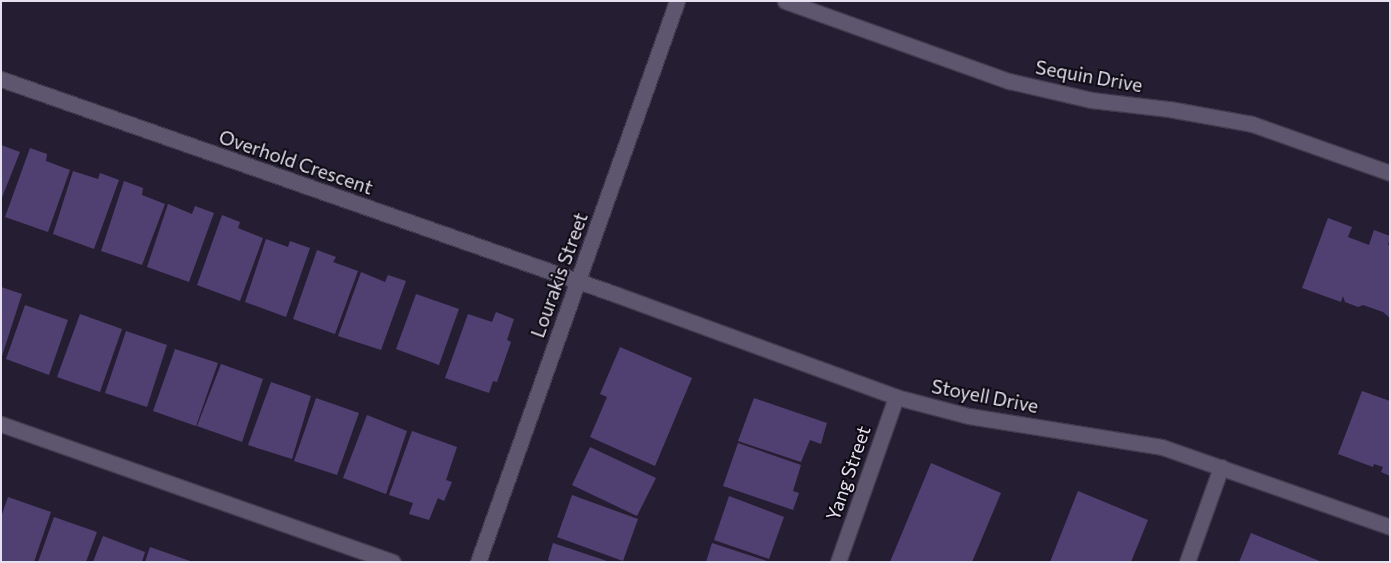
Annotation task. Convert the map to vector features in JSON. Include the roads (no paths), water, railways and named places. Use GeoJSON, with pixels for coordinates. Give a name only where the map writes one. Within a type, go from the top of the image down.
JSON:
{"type":"FeatureCollection","features":[{"type":"Feature","properties":{"kind":"street","name":"Lourakis Street"},"geometry":{"type":"LineString","coordinates":[[478,562],[677,1]]}},
{"type":"Feature","properties":{"kind":"street","name":"Sequin Drive"},"geometry":{"type":"LineString","coordinates":[[785,1],[1009,81],[1091,100],[1169,109],[1252,124],[1390,173]]}},
{"type":"Feature","properties":{"kind":"street","name":"Overhold Crescent"},"geometry":{"type":"LineString","coordinates":[[1,79],[578,282]]}},
{"type":"Feature","properties":{"kind":"street","name":"Stoyell Drive"},"geometry":{"type":"LineString","coordinates":[[578,282],[896,397],[969,416],[1162,447],[1390,526]]}},
{"type":"Feature","properties":{"kind":"street","name":"Yang Street"},"geometry":{"type":"LineString","coordinates":[[838,562],[896,397]]}},
{"type":"Feature","properties":{"kind":"street"},"geometry":{"type":"LineString","coordinates":[[1,424],[392,562]]}},
{"type":"Feature","properties":{"kind":"street"},"geometry":{"type":"LineString","coordinates":[[1187,562],[1221,467]]}}]}
